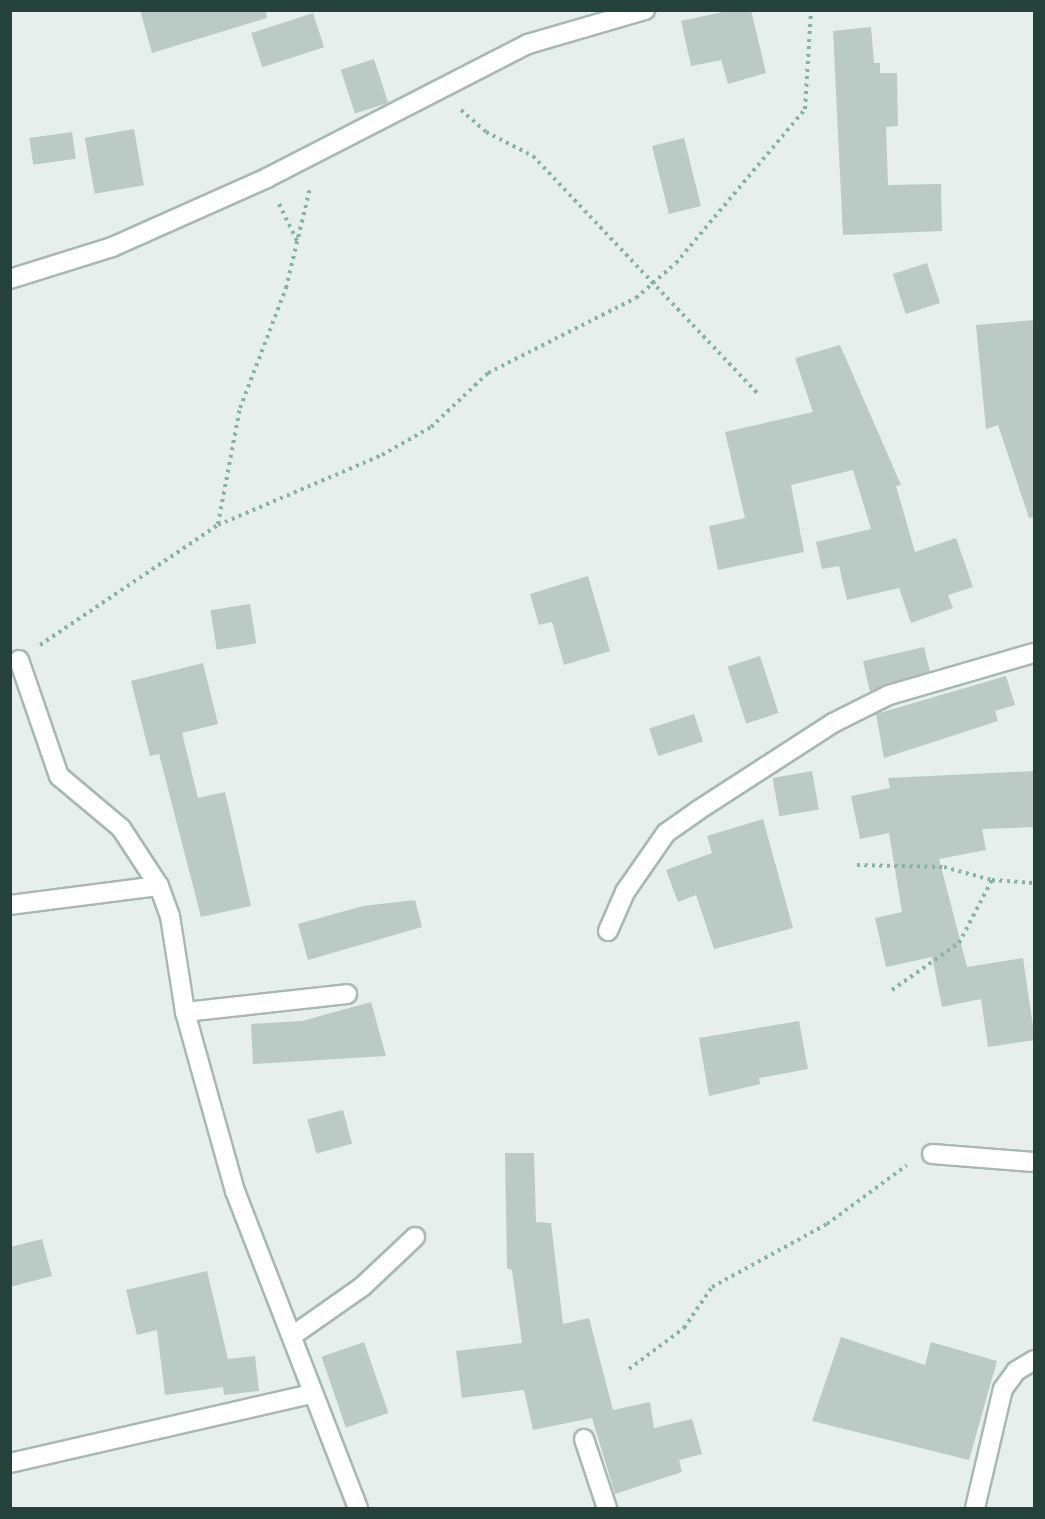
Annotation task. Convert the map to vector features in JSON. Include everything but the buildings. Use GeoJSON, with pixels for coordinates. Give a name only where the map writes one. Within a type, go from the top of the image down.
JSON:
{"type":"FeatureCollection","features":[{"type":"Feature","properties":{"kind":"street"},"geometry":{"type":"LineString","coordinates":[[10,279],[112,247],[267,178],[528,44],[645,10]]}},
{"type":"Feature","properties":{"kind":"street"},"geometry":{"type":"LineString","coordinates":[[608,931],[625,892],[666,833],[833,723],[889,695],[1035,653]]}},
{"type":"Feature","properties":{"kind":"street"},"geometry":{"type":"LineString","coordinates":[[19,660],[59,776],[121,828],[159,886],[170,916],[185,1012],[236,1191],[358,1509]]}},
{"type":"Feature","properties":{"kind":"street"},"geometry":{"type":"LineString","coordinates":[[10,905],[159,886]]}},
{"type":"Feature","properties":{"kind":"street"},"geometry":{"type":"LineString","coordinates":[[185,1012],[347,994]]}},
{"type":"Feature","properties":{"kind":"street"},"geometry":{"type":"LineString","coordinates":[[932,1154],[1035,1162]]}},
{"type":"Feature","properties":{"kind":"street"},"geometry":{"type":"LineString","coordinates":[[292,1336],[362,1287],[416,1237]]}},
{"type":"Feature","properties":{"kind":"street"},"geometry":{"type":"LineString","coordinates":[[975,1509],[1003,1389],[1016,1371],[1035,1360]]}},
{"type":"Feature","properties":{"kind":"street"},"geometry":{"type":"LineString","coordinates":[[10,1463],[312,1394]]}},
{"type":"Feature","properties":{"kind":"street"},"geometry":{"type":"LineString","coordinates":[[584,1439],[607,1509]]}},
{"type":"Feature","properties":{"kind":"path"},"geometry":{"type":"LineString","coordinates":[[19,660],[218,525],[382,454],[431,427],[488,373],[627,303],[676,263],[804,109],[811,10]]}},
{"type":"Feature","properties":{"kind":"path"},"geometry":{"type":"LineString","coordinates":[[441,88],[486,132],[533,156],[651,283],[758,393]]}},
{"type":"Feature","properties":{"kind":"path"},"geometry":{"type":"LineString","coordinates":[[218,525],[240,408],[298,243],[318,153]]}},
{"type":"Feature","properties":{"kind":"path"},"geometry":{"type":"LineString","coordinates":[[267,178],[298,243]]}},
{"type":"Feature","properties":{"kind":"path"},"geometry":{"type":"LineString","coordinates":[[858,865],[944,867],[992,880],[1035,884]]}},
{"type":"Feature","properties":{"kind":"path"},"geometry":{"type":"LineString","coordinates":[[892,990],[959,943],[992,880]]}},
{"type":"Feature","properties":{"kind":"path"},"geometry":{"type":"LineString","coordinates":[[629,1369],[684,1328],[712,1287],[827,1224],[892,1172],[932,1154]]}}]}
